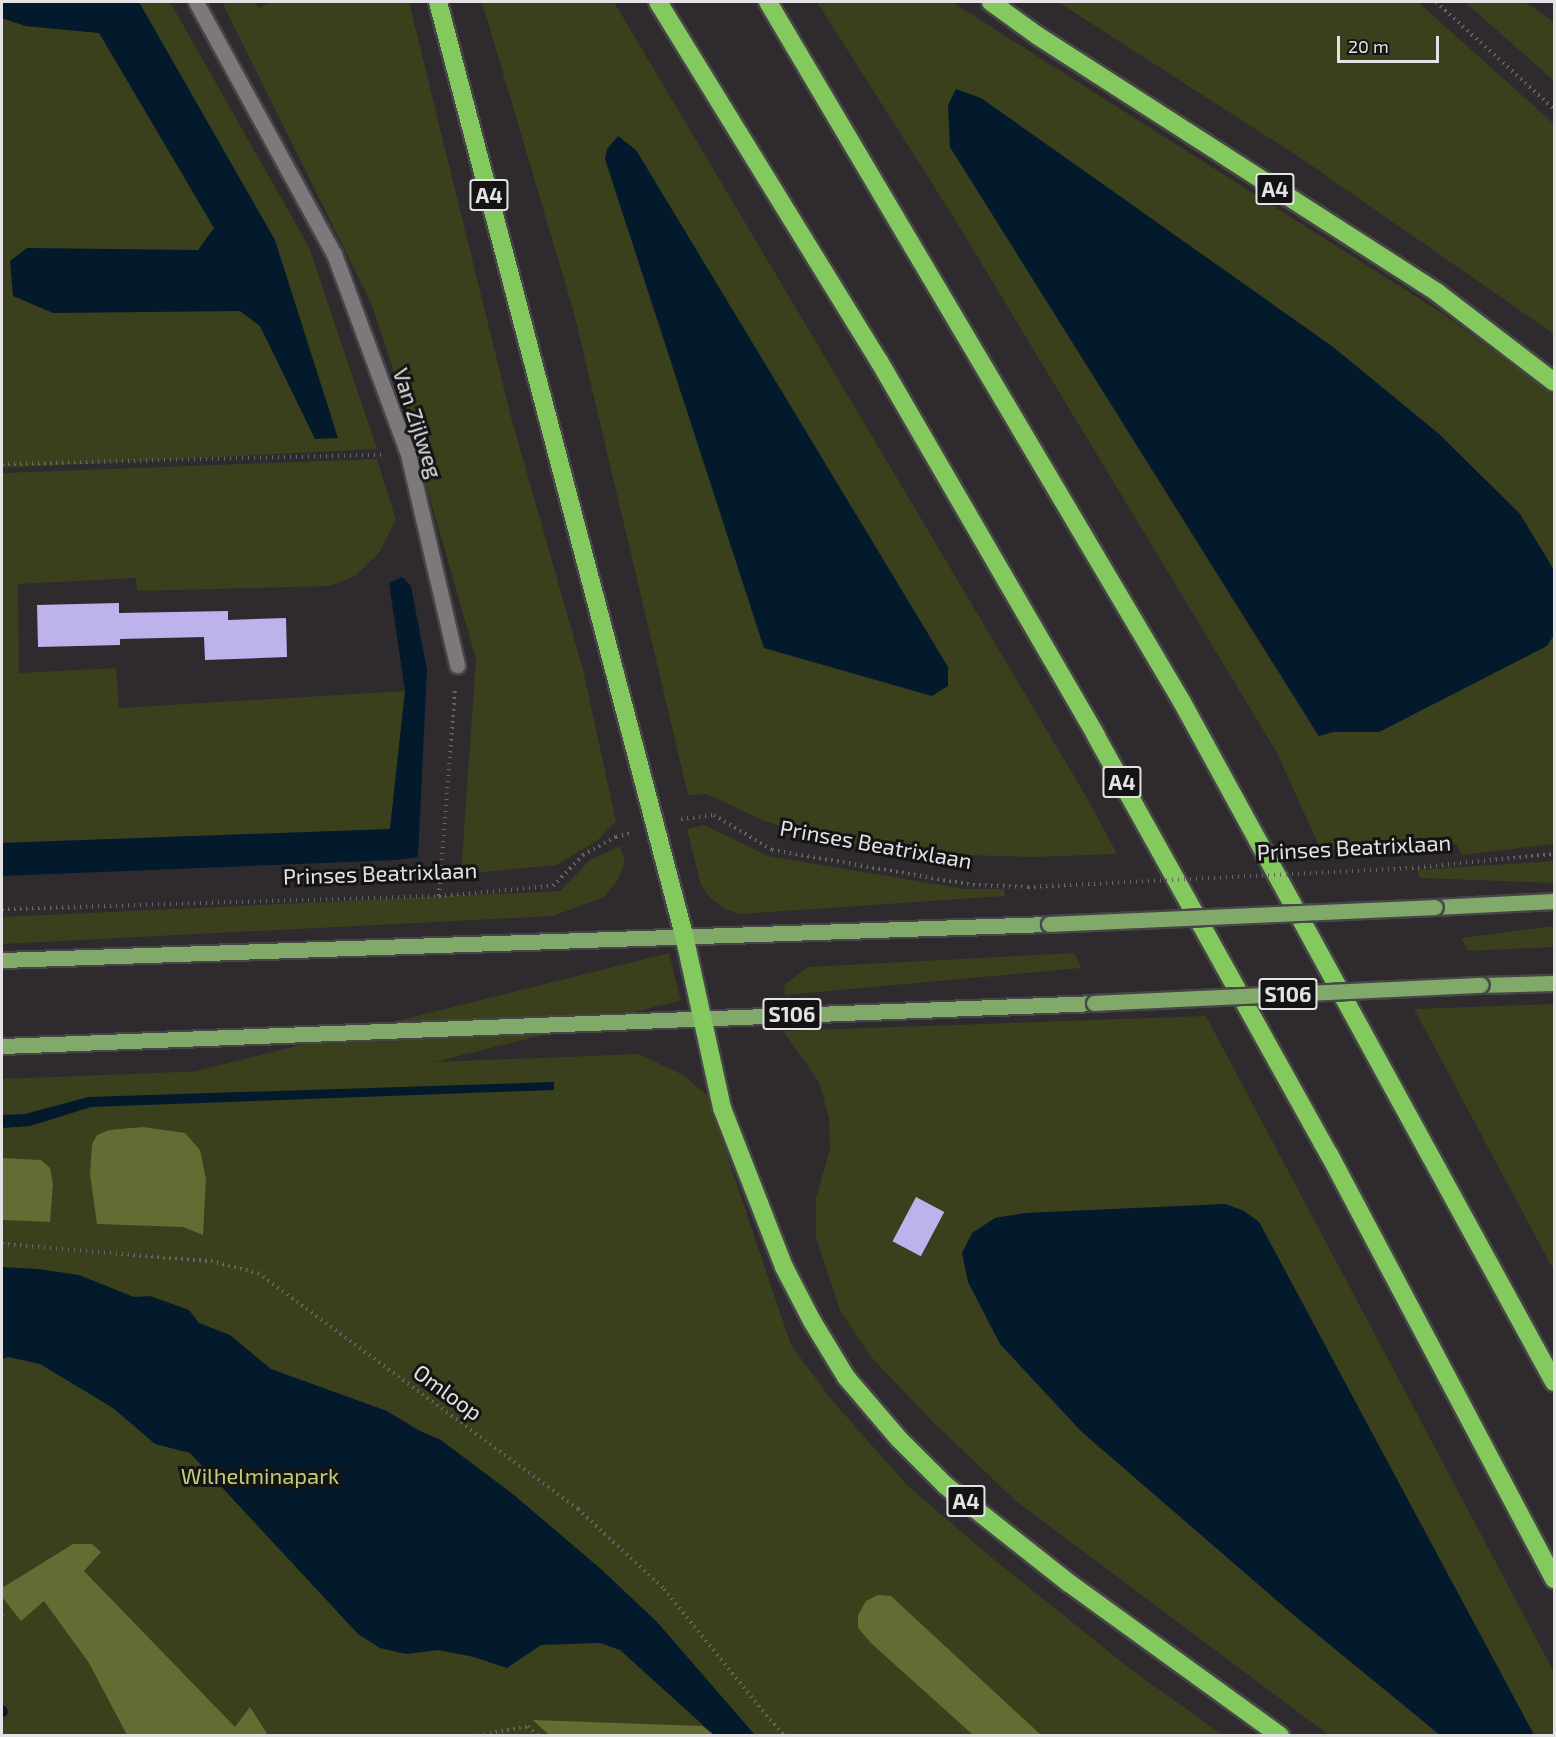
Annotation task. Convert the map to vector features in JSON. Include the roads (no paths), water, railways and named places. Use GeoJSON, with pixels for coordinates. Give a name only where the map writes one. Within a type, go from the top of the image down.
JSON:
{"type":"FeatureCollection","features":[{"type":"Feature","properties":{"kind":"highway","name":"A4"},"geometry":{"type":"LineString","coordinates":[[438,2],[684,934],[722,1108],[761,1213],[784,1267],[812,1321],[846,1377],[898,1439],[946,1486],[1070,1583],[1280,1736]]}},
{"type":"Feature","properties":{"kind":"highway","name":"A4"},"geometry":{"type":"LineString","coordinates":[[658,2],[879,361],[1096,736],[1329,1154],[1554,1579]]}},
{"type":"Feature","properties":{"kind":"highway"},"geometry":{"type":"LineString","coordinates":[[768,2],[1182,702],[1554,1382]]}},
{"type":"Feature","properties":{"kind":"highway","name":"A4"},"geometry":{"type":"LineString","coordinates":[[991,2],[1038,36],[1437,292],[1554,382]]}},
{"type":"Feature","properties":{"kind":"main road"},"geometry":{"type":"LineString","coordinates":[[2,960],[684,934],[1049,924],[1554,901]]}},
{"type":"Feature","properties":{"kind":"main road","name":"S106"},"geometry":{"type":"LineString","coordinates":[[703,1019],[1554,983]]}},
{"type":"Feature","properties":{"kind":"main road"},"geometry":{"type":"LineString","coordinates":[[2,1046],[703,1019]]}},
{"type":"Feature","properties":{"kind":"street","name":"Van Zijlweg"},"geometry":{"type":"LineString","coordinates":[[196,2],[334,254],[408,454],[457,665]]}},
{"type":"Feature","properties":{"kind":"water"},"geometry":{"type":"Polygon","coordinates":[[[2,2],[139,2],[275,240],[338,438],[315,439],[260,326],[240,311],[53,313],[13,296],[10,261],[27,248],[198,250],[214,228],[99,33],[25,26],[2,18],[2,2]]]}},
{"type":"Feature","properties":{"kind":"water"},"geometry":{"type":"Polygon","coordinates":[[[956,89],[981,98],[1333,347],[1439,434],[1520,514],[1554,570],[1554,635],[1547,646],[1379,732],[1333,732],[1319,736],[950,147],[948,105],[956,89]]]}},
{"type":"Feature","properties":{"kind":"water"},"geometry":{"type":"Polygon","coordinates":[[[618,136],[636,150],[948,667],[948,686],[932,696],[764,648],[605,159],[607,149],[618,136]]]}},
{"type":"Feature","properties":{"kind":"water"},"geometry":{"type":"Polygon","coordinates":[[[402,577],[411,586],[427,670],[418,857],[396,860],[2,876],[2,843],[390,829],[405,691],[389,583],[402,577]]]}},
{"type":"Feature","properties":{"kind":"water"},"geometry":{"type":"Polygon","coordinates":[[[554,1082],[554,1090],[91,1107],[30,1126],[2,1128],[2,1115],[25,1114],[88,1097],[554,1082]]]}},
{"type":"Feature","properties":{"kind":"water"},"geometry":{"type":"Polygon","coordinates":[[[1225,1204],[1244,1211],[1259,1222],[1534,1735],[1440,1735],[1296,1617],[1082,1432],[1000,1344],[968,1282],[962,1253],[972,1233],[995,1218],[1026,1213],[1225,1204]]]}},
{"type":"Feature","properties":{"kind":"water"},"geometry":{"type":"Polygon","coordinates":[[[2,1267],[79,1275],[134,1297],[150,1296],[189,1310],[199,1323],[230,1335],[271,1369],[387,1411],[418,1430],[441,1440],[514,1495],[602,1570],[657,1622],[755,1735],[714,1735],[620,1650],[600,1643],[541,1645],[507,1668],[474,1657],[438,1650],[406,1654],[380,1648],[358,1634],[190,1453],[155,1444],[113,1408],[40,1364],[8,1357],[2,1359],[2,1267]]]}},
{"type":"Feature","properties":{"kind":"park label","name":"Wilhelminapark"},"geometry":{"type":"Point","coordinates":[260,1476]}}]}
